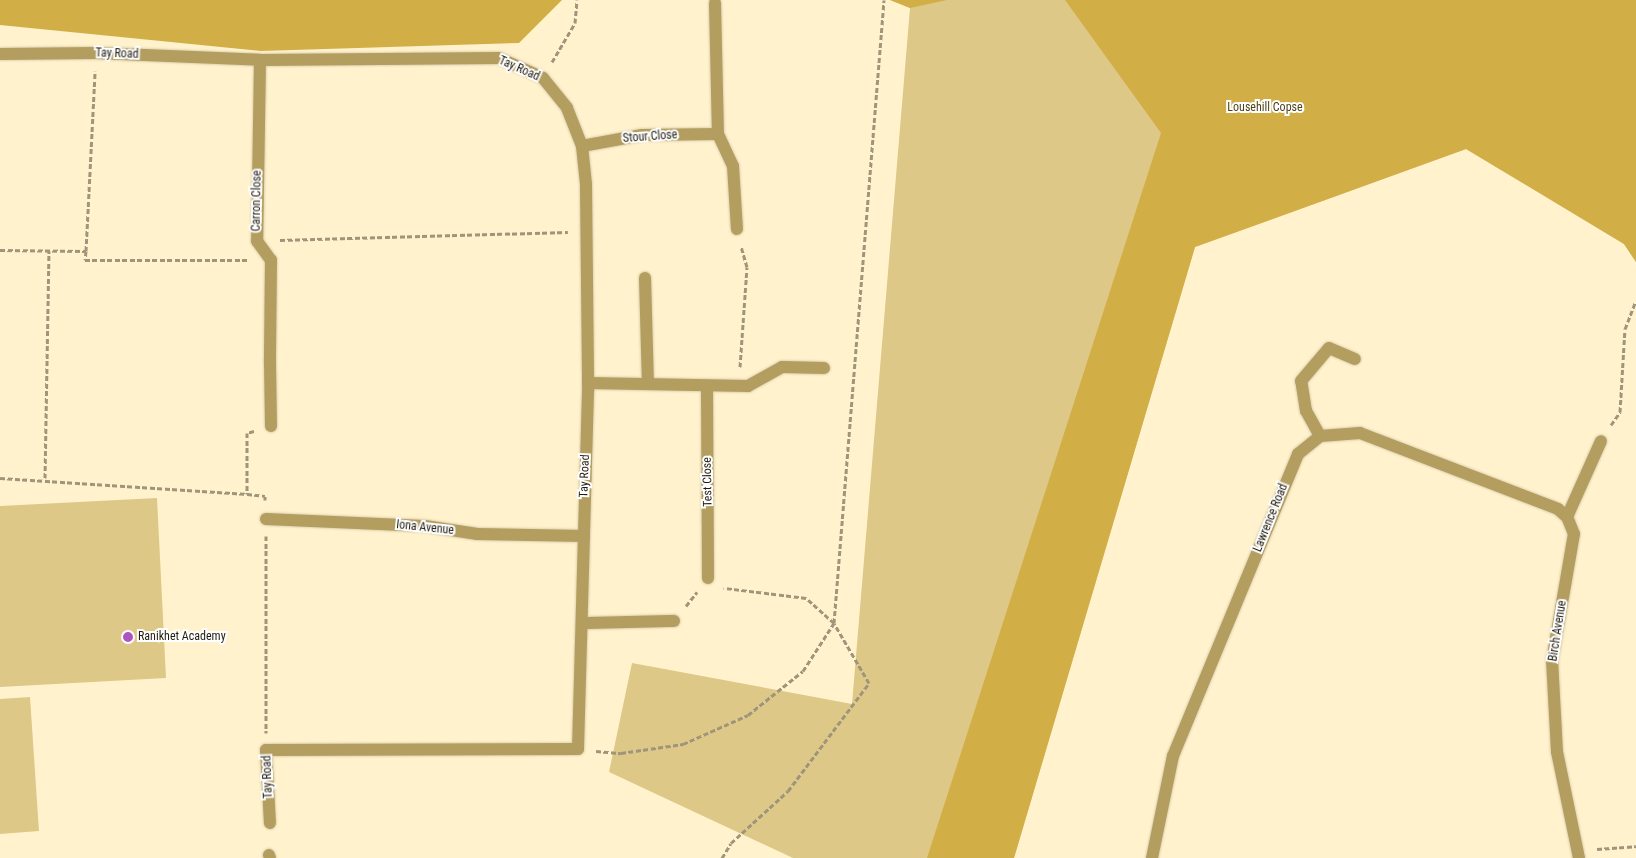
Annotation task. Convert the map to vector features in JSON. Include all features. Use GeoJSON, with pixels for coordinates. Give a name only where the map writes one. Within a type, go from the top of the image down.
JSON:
{"type":"FeatureCollection","features":[{"type":"Feature","properties":{"kind":"street"},"geometry":{"type":"LineString","coordinates":[[715,4],[718,134],[733,166],[737,229]]}},
{"type":"Feature","properties":{"kind":"street","name":"Tay Road"},"geometry":{"type":"LineString","coordinates":[[0,54],[96,53],[260,60],[499,58],[543,78],[567,108],[582,146],[586,231],[588,383],[583,623],[578,749],[266,750],[270,822]]}},
{"type":"Feature","properties":{"kind":"street","name":"Carron Close"},"geometry":{"type":"LineString","coordinates":[[260,60],[256,241],[271,260]]}},
{"type":"Feature","properties":{"kind":"street","name":"Stour Close"},"geometry":{"type":"LineString","coordinates":[[582,146],[642,135],[718,134]]}},
{"type":"Feature","properties":{"kind":"street"},"geometry":{"type":"LineString","coordinates":[[271,260],[270,363],[272,426]]}},
{"type":"Feature","properties":{"kind":"street"},"geometry":{"type":"LineString","coordinates":[[645,278],[648,384]]}},
{"type":"Feature","properties":{"kind":"street"},"geometry":{"type":"LineString","coordinates":[[1356,358],[1329,348],[1301,381],[1306,411],[1320,436],[1360,433],[1558,509],[1567,517],[1601,441]]}},
{"type":"Feature","properties":{"kind":"street"},"geometry":{"type":"LineString","coordinates":[[588,383],[748,386],[782,367],[824,368]]}},
{"type":"Feature","properties":{"kind":"street","name":"Test Close"},"geometry":{"type":"LineString","coordinates":[[707,386],[708,578]]}},
{"type":"Feature","properties":{"kind":"street","name":"Lawrence Road"},"geometry":{"type":"LineString","coordinates":[[1152,858],[1173,756],[1298,454],[1320,436]]}},
{"type":"Feature","properties":{"kind":"street","name":"Birch Avenue"},"geometry":{"type":"LineString","coordinates":[[1567,517],[1574,534],[1552,661],[1557,752],[1577,854]]}},
{"type":"Feature","properties":{"kind":"street","name":"Iona Avenue"},"geometry":{"type":"LineString","coordinates":[[266,519],[425,526],[477,534],[584,536]]}},
{"type":"Feature","properties":{"kind":"street"},"geometry":{"type":"LineString","coordinates":[[583,623],[674,620]]}},
{"type":"Feature","properties":{"kind":"path"},"geometry":{"type":"LineString","coordinates":[[543,78],[575,23],[577,0]]}},
{"type":"Feature","properties":{"kind":"path"},"geometry":{"type":"LineString","coordinates":[[578,749],[621,753],[683,744],[748,716],[803,671],[834,623],[884,0]]}},
{"type":"Feature","properties":{"kind":"path"},"geometry":{"type":"LineString","coordinates":[[96,53],[85,260],[271,260]]}},
{"type":"Feature","properties":{"kind":"path"},"geometry":{"type":"LineString","coordinates":[[737,229],[747,267],[739,386]]}},
{"type":"Feature","properties":{"kind":"path"},"geometry":{"type":"LineString","coordinates":[[256,241],[586,231]]}},
{"type":"Feature","properties":{"kind":"path"},"geometry":{"type":"LineString","coordinates":[[0,250],[86,250]]}},
{"type":"Feature","properties":{"kind":"path"},"geometry":{"type":"LineString","coordinates":[[45,478],[49,251]]}},
{"type":"Feature","properties":{"kind":"path"},"geometry":{"type":"LineString","coordinates":[[1601,441],[1620,412],[1625,329],[1636,300]]}},
{"type":"Feature","properties":{"kind":"path"},"geometry":{"type":"LineString","coordinates":[[247,494],[247,432],[272,426]]}},
{"type":"Feature","properties":{"kind":"path"},"geometry":{"type":"LineString","coordinates":[[0,478],[45,478],[265,496],[266,750]]}},
{"type":"Feature","properties":{"kind":"path"},"geometry":{"type":"LineString","coordinates":[[674,620],[708,578],[727,590],[806,598],[834,623],[869,683],[788,791],[731,843],[722,858]]}},
{"type":"Feature","properties":{"kind":"path"},"geometry":{"type":"LineString","coordinates":[[1577,854],[1636,846]]}},
{"type":"Feature","properties":{"kind":"green space"},"geometry":{"type":"Polygon","coordinates":[[[0,0],[562,0],[519,43],[261,51],[0,25],[0,0]]]}},
{"type":"Feature","properties":{"kind":"green space"},"geometry":{"type":"Polygon","coordinates":[[[890,0],[1636,0],[1636,262],[1624,244],[1466,149],[1195,247],[1014,858],[793,858],[609,772],[632,663],[852,704],[910,8],[890,0]]]}},
{"type":"Feature","properties":{"kind":"green space"},"geometry":{"type":"Polygon","coordinates":[[[890,0],[947,0],[910,8],[890,0]]]}},
{"type":"Feature","properties":{"kind":"green space","name":"Lousehill Copse"},"geometry":{"type":"Polygon","coordinates":[[[1065,0],[1636,0],[1636,262],[1624,244],[1466,149],[1195,247],[1014,858],[927,858],[1161,133],[1065,0]]]}},
{"type":"Feature","properties":{"kind":"green space"},"geometry":{"type":"Polygon","coordinates":[[[157,498],[166,678],[0,687],[0,506],[157,498]]]}},
{"type":"Feature","properties":{"kind":"green space"},"geometry":{"type":"Polygon","coordinates":[[[30,697],[39,831],[0,834],[0,699],[30,697]]]}},
{"type":"Feature","properties":{"kind":"place","name":"Ranikhet Academy"},"geometry":{"type":"Point","coordinates":[128,637]}}]}
